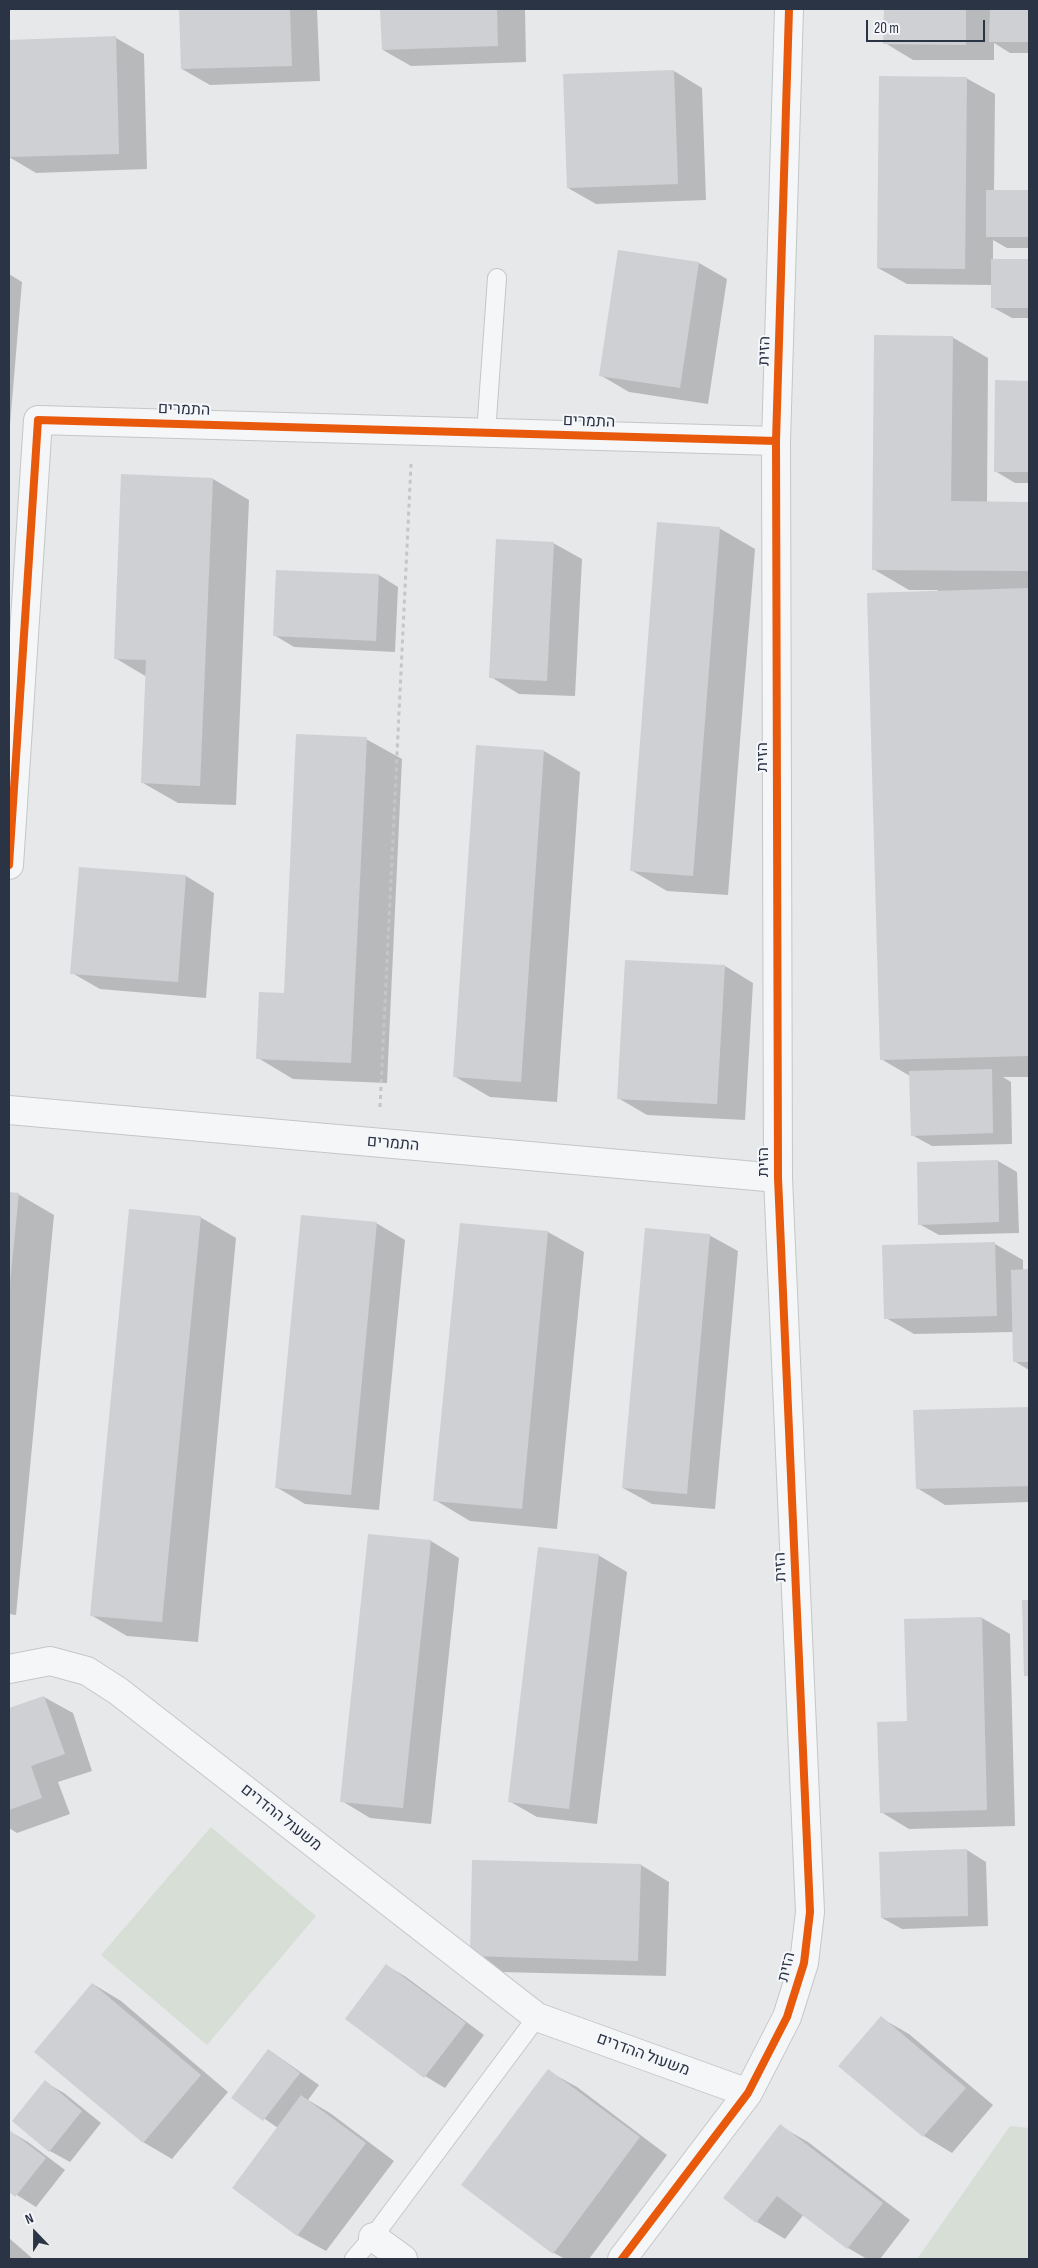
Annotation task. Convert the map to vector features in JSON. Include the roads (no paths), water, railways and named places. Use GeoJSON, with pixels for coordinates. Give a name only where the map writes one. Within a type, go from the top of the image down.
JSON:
{"type":"FeatureCollection","features":[{"type":"Feature","properties":{"kind":"street","name":"הזית"},"geometry":{"type":"LineString","coordinates":[[622,2259],[748,2093],[787,2017],[804,1963],[810,1912],[778,1178],[776,441],[789,9]]}},
{"type":"Feature","properties":{"kind":"street","name":"התמרים"},"geometry":{"type":"LineString","coordinates":[[9,865],[38,420],[776,441]]}},
{"type":"Feature","properties":{"kind":"street","name":"התמרים"},"geometry":{"type":"LineString","coordinates":[[9,1110],[778,1178]]}},
{"type":"Feature","properties":{"kind":"street","name":"משעול ההדרים"},"geometry":{"type":"LineString","coordinates":[[9,1669],[50,1661],[87,1671],[118,1691],[537,2017],[748,2093]]}},
{"type":"Feature","properties":{"kind":"street"},"geometry":{"type":"LineString","coordinates":[[373,2237],[403,2259]]}},
{"type":"Feature","properties":{"kind":"lane"},"geometry":{"type":"LineString","coordinates":[[486,433],[496,278]]}},
{"type":"Feature","properties":{"kind":"lane"},"geometry":{"type":"LineString","coordinates":[[354,2259],[373,2237],[537,2017]]}}]}
